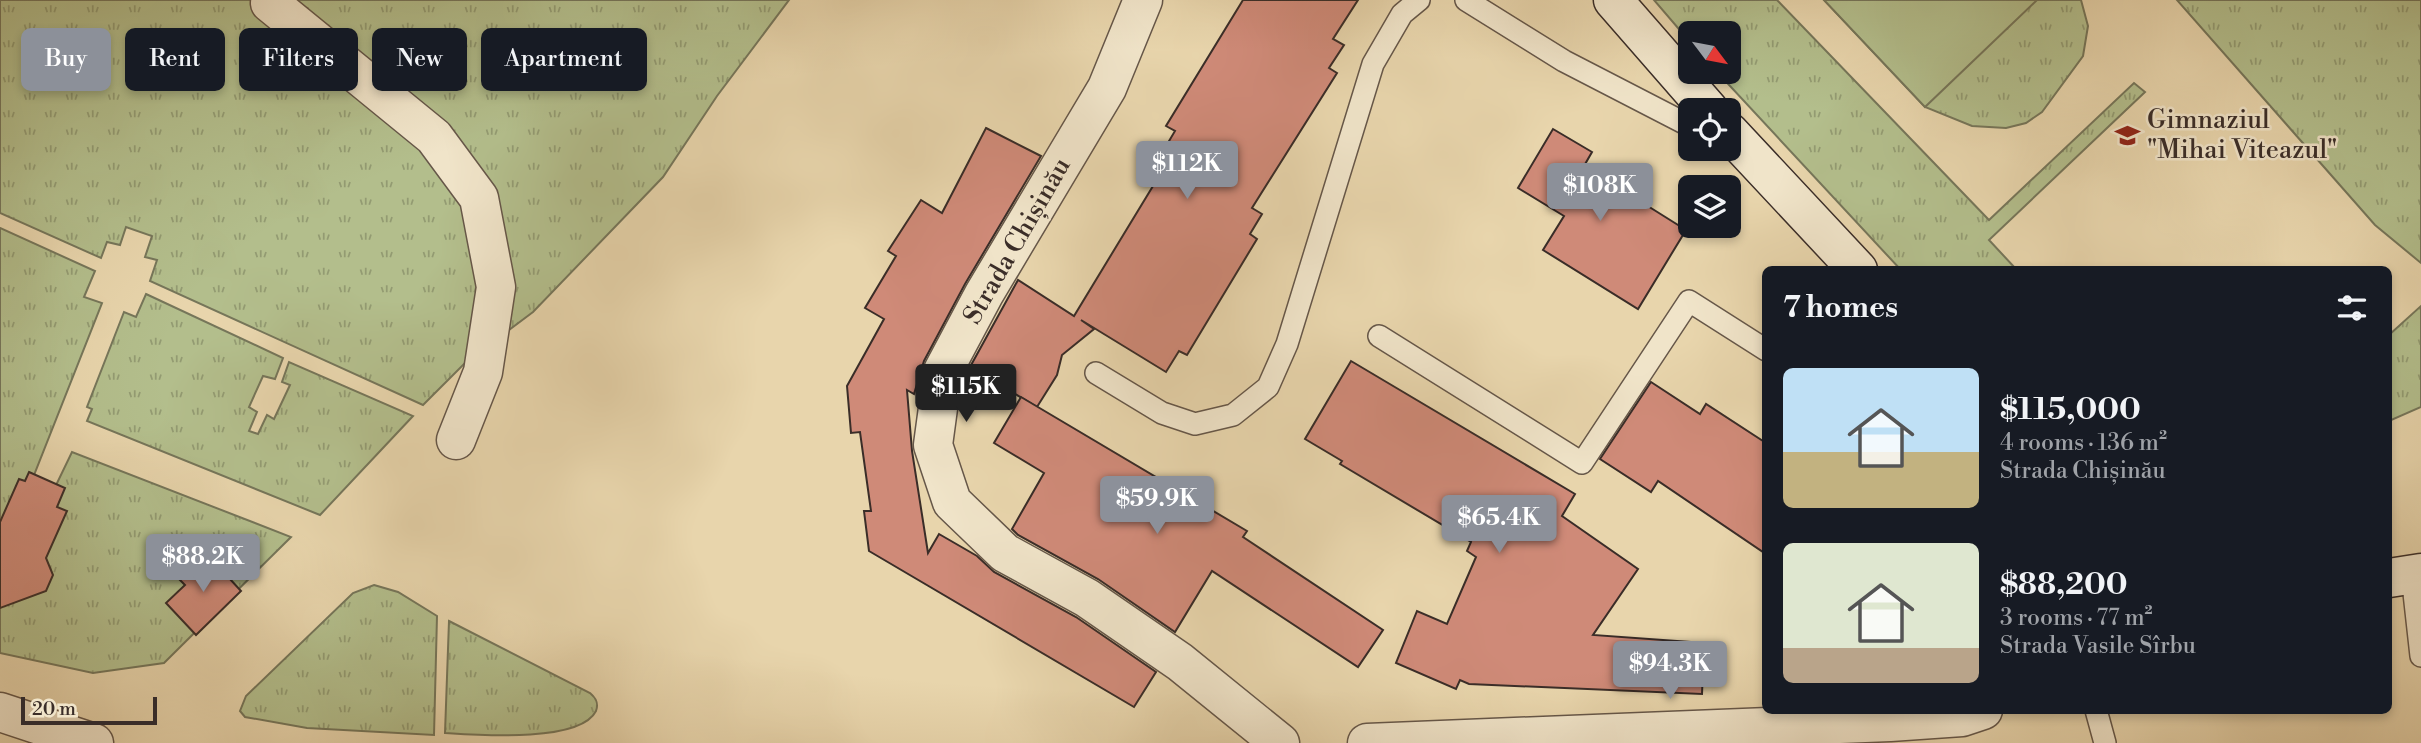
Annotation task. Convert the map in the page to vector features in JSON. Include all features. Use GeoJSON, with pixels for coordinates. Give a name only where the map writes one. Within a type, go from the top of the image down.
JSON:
{"type":"FeatureCollection","features":[{"type":"Feature","properties":{"kind":"street","name":"Strada Chișinău"},"geometry":{"type":"LineString","coordinates":[[1143,0],[1107,88],[984,294],[943,371],[933,445],[952,502],[1005,553],[1087,598],[1160,648],[1280,743]]}},
{"type":"Feature","properties":{"kind":"street"},"geometry":{"type":"LineString","coordinates":[[1613,0],[1699,98]]}},
{"type":"Feature","properties":{"kind":"street"},"geometry":{"type":"LineString","coordinates":[[270,3],[434,136],[479,198],[496,288],[483,372],[456,440]]}},
{"type":"Feature","properties":{"kind":"street"},"geometry":{"type":"LineString","coordinates":[[1741,150],[1854,266]]}},
{"type":"Feature","properties":{"kind":"street"},"geometry":{"type":"LineString","coordinates":[[0,712],[94,743]]}},
{"type":"Feature","properties":{"kind":"street"},"geometry":{"type":"LineString","coordinates":[[1367,743],[1890,732],[1971,714]]}},
{"type":"Feature","properties":{"kind":"lane"},"geometry":{"type":"LineString","coordinates":[[1096,373],[1162,413],[1195,424],[1233,415],[1268,387],[1287,344],[1373,64],[1402,14],[1419,0]]}},
{"type":"Feature","properties":{"kind":"lane"},"geometry":{"type":"LineString","coordinates":[[1466,0],[1564,61],[1678,120]]}},
{"type":"Feature","properties":{"kind":"lane"},"geometry":{"type":"LineString","coordinates":[[1379,336],[1582,463],[1689,301],[1762,347]]}},
{"type":"Feature","properties":{"kind":"lane"},"geometry":{"type":"LineString","coordinates":[[2407,575],[2421,656]]}},
{"type":"Feature","properties":{"kind":"lane"},"geometry":{"type":"LineString","coordinates":[[2097,714],[2105,743]]}},
{"type":"Feature","properties":{"kind":"green space"},"geometry":{"type":"Polygon","coordinates":[[[0,0],[789,0],[717,96],[663,177],[533,312],[466,362],[423,405],[150,281],[157,260],[145,257],[152,236],[126,227],[120,245],[107,242],[101,258],[0,213],[0,0]]]}},
{"type":"Feature","properties":{"kind":"green space"},"geometry":{"type":"Polygon","coordinates":[[[1654,0],[1777,0],[1989,220],[2134,83],[2145,92],[1989,240],[2013,266],[1897,266],[1728,84],[1741,84],[1741,21],[1678,21],[1678,28],[1654,0]]]}},
{"type":"Feature","properties":{"kind":"green space"},"geometry":{"type":"Polygon","coordinates":[[[1824,0],[2081,0],[2088,26],[2083,56],[2042,112],[2026,123],[2006,128],[1972,126],[1925,107],[1824,0]]]}},
{"type":"Feature","properties":{"kind":"green space"},"geometry":{"type":"Polygon","coordinates":[[[1824,0],[2037,0],[1925,107],[1824,0]]]}},
{"type":"Feature","properties":{"kind":"green space"},"geometry":{"type":"Polygon","coordinates":[[[2177,0],[2421,0],[2421,263],[2375,225],[2177,0]]]}},
{"type":"Feature","properties":{"kind":"green space"},"geometry":{"type":"Polygon","coordinates":[[[0,228],[95,271],[84,297],[102,303],[25,498],[46,506],[72,452],[291,537],[164,663],[93,673],[0,653],[0,228]]]}},
{"type":"Feature","properties":{"kind":"green space"},"geometry":{"type":"Polygon","coordinates":[[[146,294],[283,358],[275,379],[263,376],[249,407],[257,412],[249,431],[258,434],[267,415],[274,419],[290,385],[282,382],[289,362],[413,416],[320,515],[87,421],[92,409],[87,407],[124,312],[136,317],[146,294]]]}},
{"type":"Feature","properties":{"kind":"green space"},"geometry":{"type":"Polygon","coordinates":[[[2421,306],[2421,407],[2392,420],[2392,332],[2421,306]]]}},
{"type":"Feature","properties":{"kind":"green space"},"geometry":{"type":"Polygon","coordinates":[[[374,585],[398,592],[437,616],[434,735],[307,728],[245,717],[240,711],[246,696],[353,593],[374,585]]]}},
{"type":"Feature","properties":{"kind":"green space"},"geometry":{"type":"Polygon","coordinates":[[[449,621],[590,693],[596,701],[596,711],[586,721],[550,733],[445,733],[449,621]]]}},
{"type":"Feature","properties":{"kind":"building"},"geometry":{"type":"Polygon","coordinates":[[[1243,0],[1358,0],[1333,39],[1344,45],[1329,68],[1337,73],[1252,208],[1262,214],[1250,234],[1257,239],[1187,355],[1179,351],[1166,372],[1081,320],[1094,329],[1062,355],[1057,375],[1037,407],[970,367],[1018,280],[1074,316],[1170,158],[1162,153],[1175,131],[1166,126],[1243,0]]]}},
{"type":"Feature","properties":{"kind":"building"},"geometry":{"type":"Polygon","coordinates":[[[986,128],[1041,156],[965,284],[924,361],[914,394],[907,390],[912,451],[928,553],[939,534],[977,556],[994,572],[1076,617],[1156,672],[1134,707],[869,551],[864,511],[871,511],[860,432],[851,433],[847,386],[884,319],[865,308],[896,256],[888,251],[921,200],[942,213],[986,128]]]}},
{"type":"Feature","properties":{"kind":"building"},"geometry":{"type":"Polygon","coordinates":[[[1553,129],[1592,152],[1584,166],[1678,225],[1678,238],[1681,238],[1638,309],[1543,250],[1564,216],[1518,188],[1553,129]]]}},
{"type":"Feature","properties":{"kind":"building"},"geometry":{"type":"Polygon","coordinates":[[[1351,361],[1575,494],[1562,516],[1638,569],[1593,635],[1704,643],[1702,694],[1469,684],[1460,680],[1456,689],[1396,663],[1417,611],[1447,624],[1476,557],[1467,551],[1471,542],[1340,464],[1342,461],[1305,439],[1351,361]]]}},
{"type":"Feature","properties":{"kind":"building"},"geometry":{"type":"Polygon","coordinates":[[[1651,382],[1700,414],[1706,404],[1762,440],[1762,551],[1658,481],[1651,492],[1600,459],[1651,382]]]}},
{"type":"Feature","properties":{"kind":"building"},"geometry":{"type":"Polygon","coordinates":[[[1021,397],[1247,531],[1243,537],[1383,630],[1358,667],[1212,571],[1175,632],[1098,579],[1018,535],[1012,529],[1044,473],[994,443],[1021,397]]]}},
{"type":"Feature","properties":{"kind":"building"},"geometry":{"type":"Polygon","coordinates":[[[29,472],[65,488],[57,507],[67,511],[46,558],[53,575],[46,591],[0,608],[0,522],[19,479],[25,481],[29,472]]]}},
{"type":"Feature","properties":{"kind":"building"},"geometry":{"type":"Polygon","coordinates":[[[206,553],[241,591],[196,635],[166,603],[185,585],[178,578],[206,553]]]}},
{"type":"Feature","properties":{"kind":"place","name":"Gimnaziul \"Mihai Viteazul\""},"geometry":{"type":"Point","coordinates":[2127,135]}}]}
